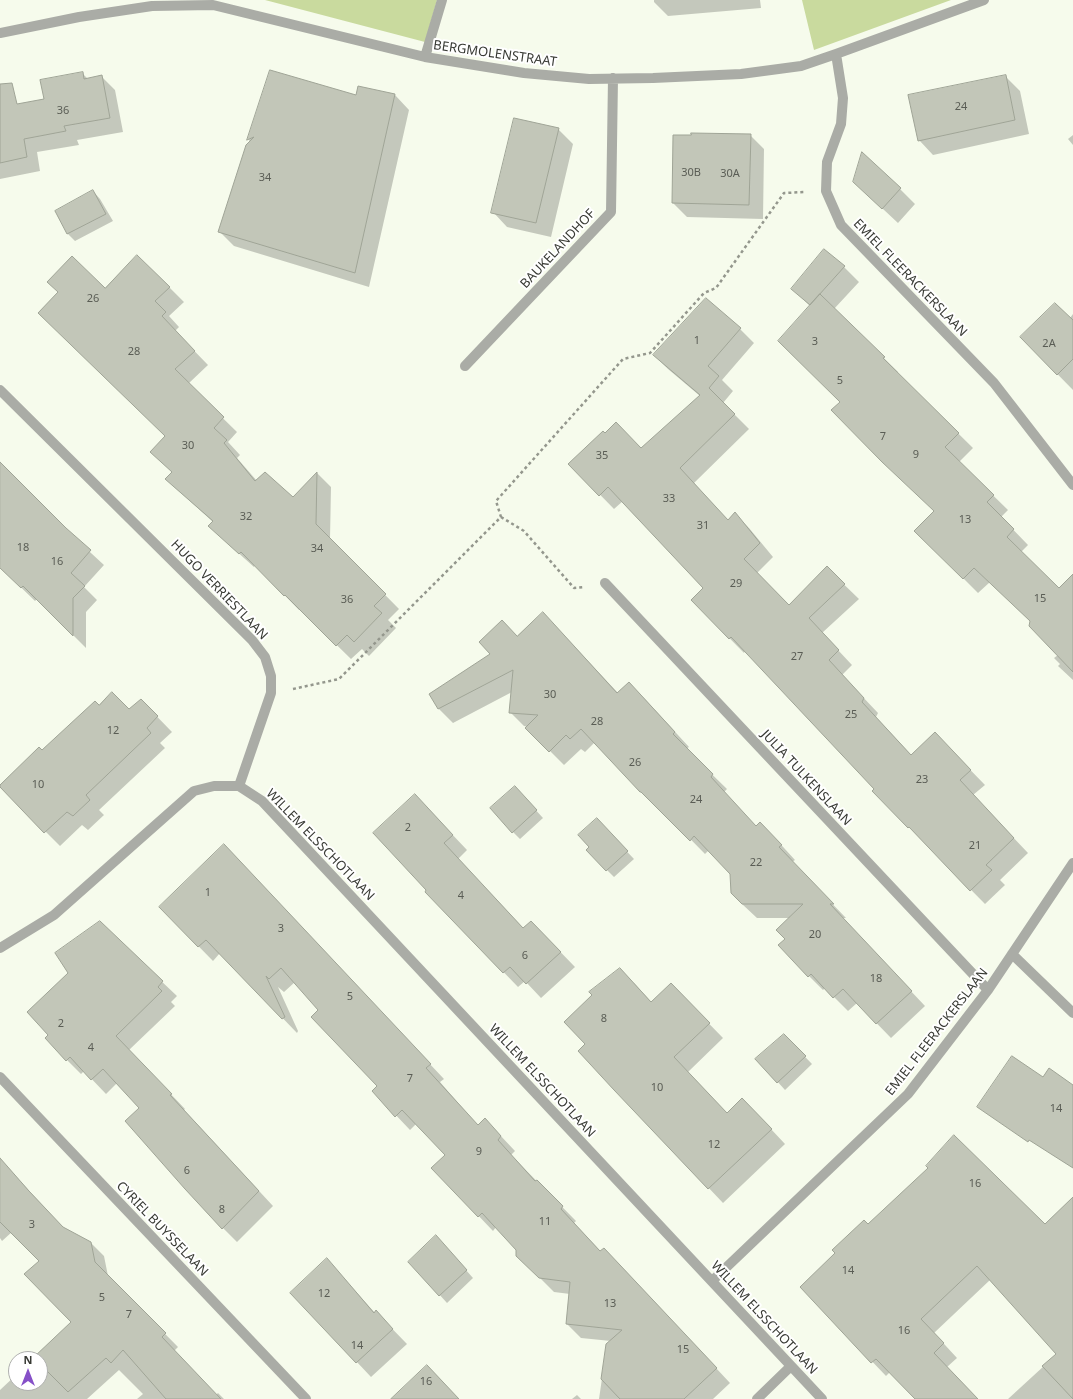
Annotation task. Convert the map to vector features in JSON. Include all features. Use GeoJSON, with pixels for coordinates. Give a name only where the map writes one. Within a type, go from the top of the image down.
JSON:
{"type":"FeatureCollection","features":[{"type":"Feature","properties":{"kind":"street"},"geometry":{"type":"LineString","coordinates":[[425,57],[442,0]]}},
{"type":"Feature","properties":{"kind":"street","name":"BERGMOLENSTRAAT"},"geometry":{"type":"LineString","coordinates":[[0,33],[79,17],[152,6],[213,5],[425,57],[524,73],[589,79],[653,78],[741,74],[801,66],[984,0]]}},
{"type":"Feature","properties":{"kind":"street","name":"EMIEL FLEERACKERSLAAN"},"geometry":{"type":"LineString","coordinates":[[836,54],[843,98],[841,124],[827,162],[826,191],[841,225],[994,383],[1073,485]]}},
{"type":"Feature","properties":{"kind":"street","name":"BAUKELANDHOF"},"geometry":{"type":"LineString","coordinates":[[465,366],[611,212],[613,78]]}},
{"type":"Feature","properties":{"kind":"street","name":"HUGO VERRIESTLAAN"},"geometry":{"type":"LineString","coordinates":[[0,390],[252,640],[265,657],[271,676],[271,693],[239,786]]}},
{"type":"Feature","properties":{"kind":"street","name":"JULIA TULKENSLAAN"},"geometry":{"type":"LineString","coordinates":[[605,584],[988,990]]}},
{"type":"Feature","properties":{"kind":"street"},"geometry":{"type":"LineString","coordinates":[[0,948],[54,915],[194,791],[214,786],[239,786]]}},
{"type":"Feature","properties":{"kind":"street","name":"WILLEM ELSSCHOTLAAN"},"geometry":{"type":"LineString","coordinates":[[239,786],[262,801],[712,1281],[791,1366],[818,1398]]}},
{"type":"Feature","properties":{"kind":"street","name":"EMIEL FLEERACKERSLAAN"},"geometry":{"type":"LineString","coordinates":[[712,1281],[908,1094],[988,990],[1073,863]]}},
{"type":"Feature","properties":{"kind":"street"},"geometry":{"type":"LineString","coordinates":[[1012,954],[1073,1013]]}},
{"type":"Feature","properties":{"kind":"street","name":"CYRIEL BUYSSELAAN"},"geometry":{"type":"LineString","coordinates":[[0,1077],[306,1399]]}},
{"type":"Feature","properties":{"kind":"street"},"geometry":{"type":"LineString","coordinates":[[758,1399],[791,1366]]}},
{"type":"Feature","properties":{"kind":"path"},"geometry":{"type":"LineString","coordinates":[[605,584],[574,588],[524,530],[501,517],[496,501],[623,359],[650,353],[704,293],[716,288],[784,193],[826,191]]}},
{"type":"Feature","properties":{"kind":"path"},"geometry":{"type":"LineString","coordinates":[[271,693],[339,679],[501,517]]}},
{"type":"Feature","properties":{"kind":"green space"},"geometry":{"type":"Polygon","coordinates":[[[265,0],[437,0],[425,42],[265,0]]]}},
{"type":"Feature","properties":{"kind":"green space"},"geometry":{"type":"Polygon","coordinates":[[[802,0],[951,0],[814,50],[802,0]]]}},
{"type":"Feature","properties":{"kind":"building"},"geometry":{"type":"Polygon","coordinates":[[[270,70],[356,95],[358,86],[395,94],[355,273],[218,232],[246,145],[254,137],[247,140],[270,70]]]}},
{"type":"Feature","properties":{"kind":"building"},"geometry":{"type":"Polygon","coordinates":[[[83,72],[84,79],[102,75],[110,118],[64,126],[66,131],[24,139],[27,157],[0,163],[0,84],[12,83],[17,104],[44,99],[40,80],[83,72]]]}},
{"type":"Feature","properties":{"kind":"building"},"geometry":{"type":"Polygon","coordinates":[[[1006,75],[1015,120],[918,141],[908,95],[1006,75]]]}},
{"type":"Feature","properties":{"kind":"building"},"geometry":{"type":"Polygon","coordinates":[[[514,118],[559,128],[536,223],[491,213],[514,118]]]}},
{"type":"Feature","properties":{"kind":"building"},"geometry":{"type":"Polygon","coordinates":[[[691,133],[751,134],[749,205],[672,203],[673,135],[691,135],[691,133]]]}},
{"type":"Feature","properties":{"kind":"building"},"geometry":{"type":"Polygon","coordinates":[[[862,152],[901,188],[882,209],[853,182],[862,152]]]}},
{"type":"Feature","properties":{"kind":"building"},"geometry":{"type":"Polygon","coordinates":[[[93,190],[106,214],[67,234],[55,211],[93,190]]]}},
{"type":"Feature","properties":{"kind":"building"},"geometry":{"type":"Polygon","coordinates":[[[824,249],[845,266],[810,305],[791,289],[824,249]]]}},
{"type":"Feature","properties":{"kind":"building"},"geometry":{"type":"Polygon","coordinates":[[[137,255],[170,287],[155,301],[166,312],[162,316],[195,351],[175,369],[224,417],[214,428],[227,440],[224,443],[255,481],[265,472],[293,497],[317,472],[316,524],[386,594],[374,606],[382,613],[354,642],[347,635],[336,646],[241,552],[239,554],[208,526],[213,521],[165,479],[172,472],[150,452],[165,436],[38,313],[58,292],[47,282],[72,256],[105,288],[137,255]]]}},
{"type":"Feature","properties":{"kind":"building"},"geometry":{"type":"Polygon","coordinates":[[[820,294],[885,357],[883,358],[959,433],[945,447],[994,495],[987,502],[1014,529],[1007,537],[1059,588],[1073,574],[1073,672],[1029,626],[1030,621],[974,568],[963,579],[914,531],[934,511],[882,462],[831,410],[840,402],[778,341],[820,294]]]}},
{"type":"Feature","properties":{"kind":"building"},"geometry":{"type":"Polygon","coordinates":[[[706,298],[741,328],[708,366],[719,376],[709,388],[735,414],[680,468],[728,520],[735,512],[760,543],[744,559],[789,605],[827,566],[845,584],[809,618],[839,650],[829,660],[864,698],[862,702],[911,755],[935,732],[971,770],[960,780],[1014,838],[986,865],[992,870],[970,891],[909,827],[908,828],[872,791],[874,789],[731,637],[729,639],[691,600],[703,588],[608,487],[599,496],[568,464],[603,431],[605,433],[616,422],[641,448],[700,395],[653,355],[706,298]]]}},
{"type":"Feature","properties":{"kind":"building"},"geometry":{"type":"Polygon","coordinates":[[[1055,303],[1073,320],[1073,359],[1057,375],[1020,337],[1055,303]]]}},
{"type":"Feature","properties":{"kind":"building"},"geometry":{"type":"Polygon","coordinates":[[[0,462],[66,528],[91,550],[71,573],[85,586],[73,598],[73,636],[23,586],[21,588],[0,568],[0,462]]]}},
{"type":"Feature","properties":{"kind":"building"},"geometry":{"type":"Polygon","coordinates":[[[543,612],[617,693],[629,682],[675,732],[673,734],[713,774],[711,777],[756,826],[760,822],[782,845],[779,847],[834,904],[830,904],[912,991],[876,1024],[843,989],[833,998],[811,974],[808,977],[778,945],[785,939],[776,930],[803,904],[742,904],[731,893],[730,874],[694,836],[690,841],[640,792],[581,729],[570,739],[566,735],[549,752],[525,728],[538,715],[509,713],[513,670],[438,709],[429,694],[490,654],[479,642],[502,620],[517,636],[543,612]]]}},
{"type":"Feature","properties":{"kind":"building"},"geometry":{"type":"Polygon","coordinates":[[[112,692],[129,709],[141,699],[158,716],[147,728],[151,733],[86,795],[90,800],[73,816],[67,812],[44,833],[0,787],[0,785],[39,747],[42,750],[95,701],[99,705],[112,692]]]}},
{"type":"Feature","properties":{"kind":"building"},"geometry":{"type":"Polygon","coordinates":[[[515,786],[537,810],[512,833],[490,808],[515,786]]]}},
{"type":"Feature","properties":{"kind":"building"},"geometry":{"type":"Polygon","coordinates":[[[415,794],[453,835],[444,843],[523,928],[531,921],[561,952],[526,984],[510,967],[503,973],[425,892],[426,890],[373,833],[415,794]]]}},
{"type":"Feature","properties":{"kind":"building"},"geometry":{"type":"Polygon","coordinates":[[[597,818],[628,851],[606,871],[586,850],[589,847],[578,835],[597,818]]]}},
{"type":"Feature","properties":{"kind":"building"},"geometry":{"type":"Polygon","coordinates":[[[224,844],[431,1064],[426,1068],[478,1125],[485,1118],[501,1136],[498,1140],[535,1181],[537,1180],[563,1206],[561,1209],[600,1251],[604,1248],[717,1368],[684,1399],[620,1399],[601,1379],[606,1344],[622,1330],[566,1324],[570,1282],[539,1278],[516,1256],[516,1250],[482,1213],[478,1217],[431,1168],[445,1155],[402,1110],[395,1117],[372,1091],[377,1086],[311,1017],[318,1010],[281,968],[269,979],[266,976],[285,1017],[282,1019],[206,940],[198,947],[159,907],[224,844]]]}},
{"type":"Feature","properties":{"kind":"building"},"geometry":{"type":"Polygon","coordinates":[[[100,921],[163,981],[158,987],[162,991],[116,1036],[172,1094],[170,1095],[259,1191],[222,1229],[125,1121],[139,1108],[103,1069],[91,1080],[70,1057],[66,1061],[45,1038],[48,1035],[27,1012],[68,973],[55,953],[100,921]]]}},
{"type":"Feature","properties":{"kind":"building"},"geometry":{"type":"Polygon","coordinates":[[[620,968],[651,1002],[671,983],[710,1023],[674,1057],[727,1113],[742,1098],[772,1129],[708,1189],[578,1051],[585,1044],[564,1022],[592,995],[589,992],[620,968]]]}},
{"type":"Feature","properties":{"kind":"building"},"geometry":{"type":"Polygon","coordinates":[[[784,1034],[806,1056],[777,1083],[755,1059],[784,1034]]]}},
{"type":"Feature","properties":{"kind":"building"},"geometry":{"type":"Polygon","coordinates":[[[1012,1056],[1043,1077],[1049,1068],[1073,1085],[1073,1168],[1029,1140],[1028,1142],[977,1107],[1012,1056]]]}},
{"type":"Feature","properties":{"kind":"building"},"geometry":{"type":"Polygon","coordinates":[[[954,1135],[1045,1224],[1073,1197],[1073,1399],[1042,1366],[1056,1354],[977,1266],[921,1319],[944,1343],[934,1353],[978,1399],[915,1399],[876,1359],[871,1363],[800,1287],[835,1253],[832,1250],[864,1220],[868,1224],[928,1168],[926,1166],[954,1135]]]}},
{"type":"Feature","properties":{"kind":"building"},"geometry":{"type":"Polygon","coordinates":[[[0,1158],[63,1227],[91,1242],[95,1262],[166,1333],[162,1337],[221,1399],[166,1399],[123,1350],[111,1363],[106,1358],[68,1392],[48,1372],[48,1351],[40,1351],[71,1322],[24,1274],[39,1261],[0,1222],[0,1158]]]}},
{"type":"Feature","properties":{"kind":"building"},"geometry":{"type":"Polygon","coordinates":[[[436,1235],[467,1270],[439,1296],[408,1262],[436,1235]]]}},
{"type":"Feature","properties":{"kind":"building"},"geometry":{"type":"Polygon","coordinates":[[[327,1258],[374,1313],[376,1310],[393,1329],[356,1363],[290,1293],[327,1258]]]}},
{"type":"Feature","properties":{"kind":"building"},"geometry":{"type":"Polygon","coordinates":[[[427,1365],[459,1399],[391,1399],[427,1365]]]}}]}
